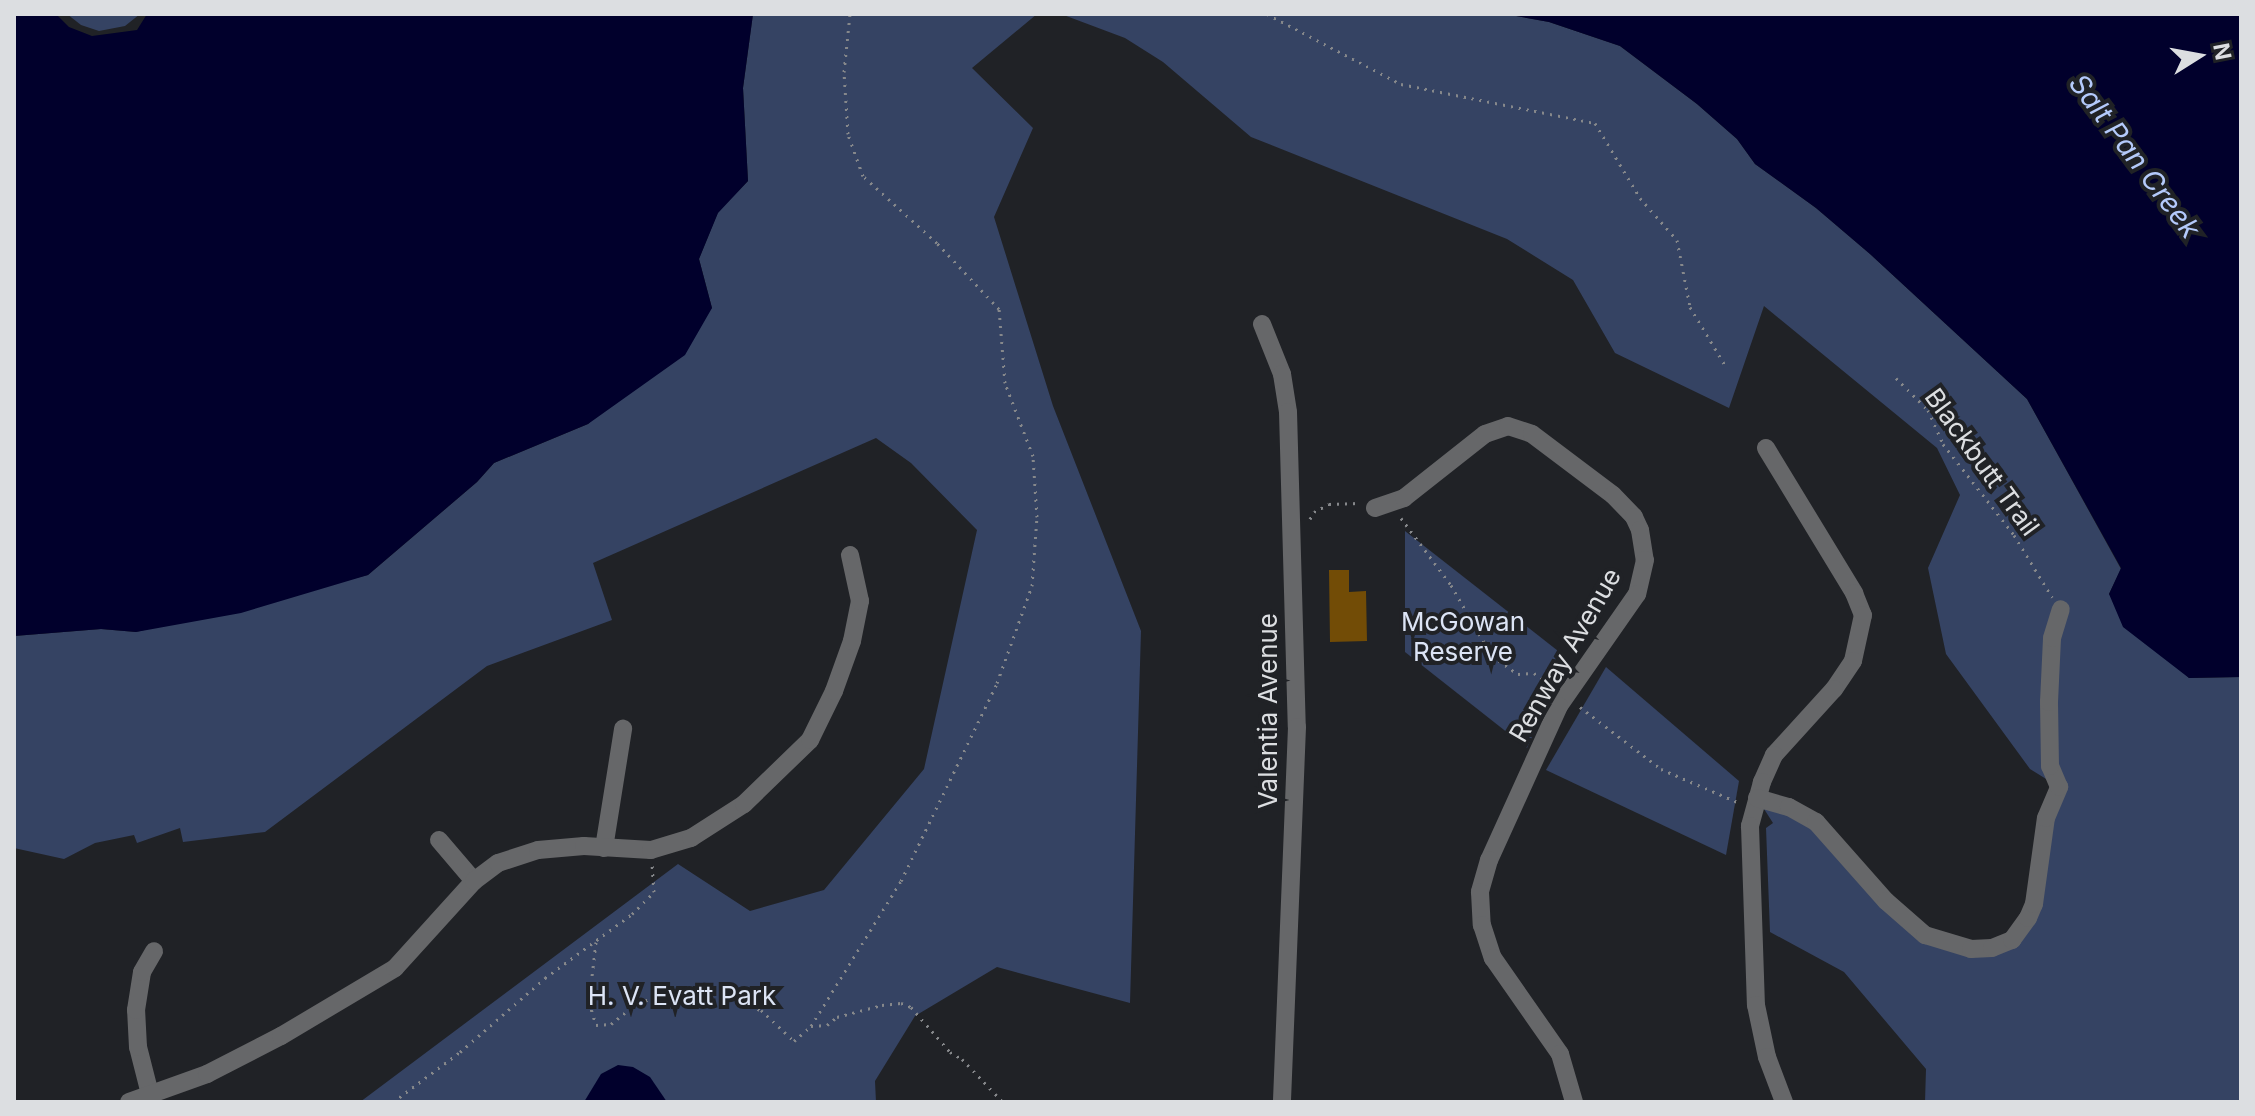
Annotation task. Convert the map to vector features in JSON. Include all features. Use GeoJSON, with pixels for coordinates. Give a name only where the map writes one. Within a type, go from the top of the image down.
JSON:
{"type":"FeatureCollection","features":[{"type":"Feature","properties":{"kind":"street","name":"Valentia Avenue"},"geometry":{"type":"LineString","coordinates":[[1262,324],[1282,374],[1288,412],[1297,727],[1282,1102]]}},
{"type":"Feature","properties":{"kind":"street","name":"Renway Avenue"},"geometry":{"type":"LineString","coordinates":[[1375,508],[1404,498],[1485,434],[1508,426],[1532,434],[1624,504],[1634,517],[1644,544],[1643,578],[1637,594],[1565,696],[1483,878],[1480,908],[1493,958],[1560,1054],[1574,1102]]}},
{"type":"Feature","properties":{"kind":"street"},"geometry":{"type":"LineString","coordinates":[[1766,448],[1854,593],[1863,615],[1863,628],[1853,661],[1834,689],[1780,746],[1766,769],[1755,803],[1750,844],[1756,1005],[1765,1049],[1784,1102]]}},
{"type":"Feature","properties":{"kind":"street"},"geometry":{"type":"LineString","coordinates":[[129,1102],[207,1074],[395,968],[474,881],[498,863],[538,850],[584,846],[651,850],[691,838],[744,804],[810,740],[852,641],[860,601],[850,555]]}},
{"type":"Feature","properties":{"kind":"street"},"geometry":{"type":"LineString","coordinates":[[1755,803],[1789,807],[1816,822],[1912,926],[1939,941],[1982,950],[2012,940],[2028,918],[2037,889],[2046,818],[2059,787],[2050,766],[2049,702],[2052,638],[2061,609]]}},
{"type":"Feature","properties":{"kind":"street"},"geometry":{"type":"LineString","coordinates":[[604,848],[623,729]]}},
{"type":"Feature","properties":{"kind":"street"},"geometry":{"type":"LineString","coordinates":[[439,840],[474,881]]}},
{"type":"Feature","properties":{"kind":"street"},"geometry":{"type":"LineString","coordinates":[[150,1094],[138,1047],[136,1010],[142,972],[154,951]]}},
{"type":"Feature","properties":{"kind":"path"},"geometry":{"type":"LineString","coordinates":[[596,942],[589,1002],[596,1025],[611,1024],[631,1008],[657,995],[689,990],[728,997],[761,1010],[794,1041],[811,1026],[901,881],[997,683],[1032,586],[1037,517],[1033,456],[1005,383],[999,309],[937,243],[863,176],[848,134],[844,72],[850,14]]}},
{"type":"Feature","properties":{"kind":"path"},"geometry":{"type":"LineString","coordinates":[[1267,14],[1401,84],[1595,123],[1640,198],[1677,240],[1690,307],[1725,365]]}},
{"type":"Feature","properties":{"kind":"path","name":"Blackbutt Trail"},"geometry":{"type":"LineString","coordinates":[[1896,378],[1928,410],[1943,444],[2014,535],[2061,609]]}},
{"type":"Feature","properties":{"kind":"path"},"geometry":{"type":"LineString","coordinates":[[1308,524],[1314,512],[1329,504],[1362,503],[1375,508]]}},
{"type":"Feature","properties":{"kind":"path"},"geometry":{"type":"LineString","coordinates":[[1401,518],[1451,585],[1492,656],[1518,674],[1534,673],[1661,769],[1755,803]]}},
{"type":"Feature","properties":{"kind":"path"},"geometry":{"type":"LineString","coordinates":[[393,1102],[460,1052],[545,978],[596,942],[654,892],[651,850]]}},
{"type":"Feature","properties":{"kind":"path"},"geometry":{"type":"LineString","coordinates":[[811,1026],[827,1025],[837,1017],[901,1003],[911,1007],[950,1052],[962,1059],[1003,1102]]}},
{"type":"Feature","properties":{"kind":"green space"},"geometry":{"type":"Polygon","coordinates":[[[67,14],[140,14],[125,26],[99,31],[81,25],[67,14]]]}},
{"type":"Feature","properties":{"kind":"green space","name":"H. V. Evatt Park"},"geometry":{"type":"Polygon","coordinates":[[[753,14],[1037,14],[972,68],[1033,128],[994,217],[1053,406],[1141,631],[1130,1003],[997,967],[915,1016],[875,1081],[876,1102],[360,1102],[678,864],[750,911],[824,890],[924,769],[977,530],[911,463],[876,438],[593,563],[612,620],[487,666],[265,832],[183,842],[180,828],[137,843],[134,835],[95,843],[64,859],[14,848],[14,636],[101,629],[136,632],[368,575],[477,482],[494,463],[588,424],[712,308],[699,259],[718,212],[748,181],[743,88],[753,14]]]}},
{"type":"Feature","properties":{"kind":"green space"},"geometry":{"type":"Polygon","coordinates":[[[1061,14],[1505,14],[1549,22],[1620,46],[1697,104],[1737,139],[1755,164],[1816,208],[1870,254],[2027,399],[2121,569],[2109,594],[2189,678],[2241,677],[2241,1102],[1925,1102],[1926,1069],[1844,972],[1770,932],[1766,828],[1773,823],[1757,798],[1789,807],[1900,916],[1971,949],[2020,930],[2059,787],[2030,769],[1946,654],[1928,568],[1960,495],[1937,448],[1764,306],[1729,408],[1615,353],[1573,280],[1507,239],[1251,137],[1163,62],[1125,38],[1061,14]]]}},
{"type":"Feature","properties":{"kind":"green space","name":"McGowan Reserve"},"geometry":{"type":"Polygon","coordinates":[[[1405,531],[1567,658],[1527,748],[1405,652],[1405,531]]]}},
{"type":"Feature","properties":{"kind":"green space"},"geometry":{"type":"Polygon","coordinates":[[[1606,667],[1739,781],[1726,855],[1546,770],[1606,667]]]}},
{"type":"Feature","properties":{"kind":"water"},"geometry":{"type":"Polygon","coordinates":[[[14,14],[56,14],[69,27],[92,36],[137,30],[147,14],[753,14],[743,88],[748,181],[718,213],[699,259],[712,308],[685,355],[588,424],[494,463],[477,482],[368,575],[241,613],[136,632],[101,629],[14,636],[14,14]]]}},
{"type":"Feature","properties":{"kind":"water","name":"Salt Pan Creek"},"geometry":{"type":"Polygon","coordinates":[[[1505,14],[2241,14],[2241,677],[2189,678],[2123,627],[2109,594],[2121,568],[2027,399],[1870,254],[1816,208],[1755,164],[1737,139],[1697,104],[1620,46],[1549,22],[1505,14]]]}},
{"type":"Feature","properties":{"kind":"water"},"geometry":{"type":"Polygon","coordinates":[[[618,1065],[633,1067],[650,1077],[667,1102],[584,1102],[601,1074],[618,1065]]]}},
{"type":"Feature","properties":{"kind":"building"},"geometry":{"type":"Polygon","coordinates":[[[1329,570],[1349,570],[1349,592],[1366,591],[1367,641],[1330,642],[1329,570]]]}}]}
